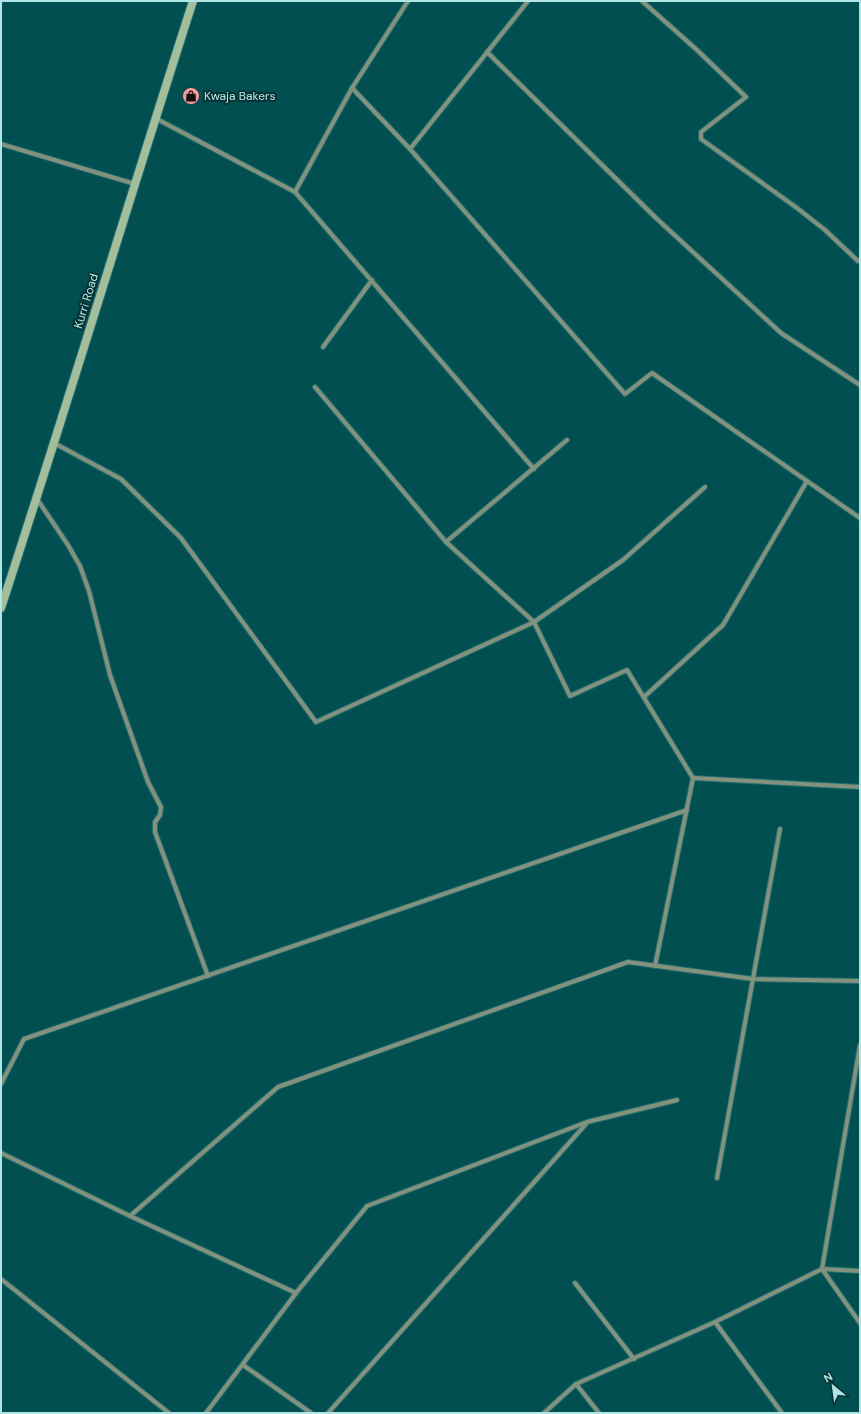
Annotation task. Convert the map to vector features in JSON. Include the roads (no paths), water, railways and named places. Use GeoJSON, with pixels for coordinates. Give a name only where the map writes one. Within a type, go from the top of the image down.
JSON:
{"type":"FeatureCollection","features":[{"type":"Feature","properties":{"kind":"main road","name":"Kurri Road"},"geometry":{"type":"LineString","coordinates":[[1,608],[193,1]]}},
{"type":"Feature","properties":{"kind":"street"},"geometry":{"type":"LineString","coordinates":[[295,192],[352,88],[408,1]]}},
{"type":"Feature","properties":{"kind":"street"},"geometry":{"type":"LineString","coordinates":[[410,149],[528,1]]}},
{"type":"Feature","properties":{"kind":"street"},"geometry":{"type":"LineString","coordinates":[[642,1],[697,50],[746,97],[701,132],[701,139],[797,208],[825,230],[858,261]]}},
{"type":"Feature","properties":{"kind":"street"},"geometry":{"type":"LineString","coordinates":[[487,52],[656,218],[781,333],[860,385]]}},
{"type":"Feature","properties":{"kind":"street"},"geometry":{"type":"LineString","coordinates":[[352,88],[410,149],[625,394],[652,373],[860,518]]}},
{"type":"Feature","properties":{"kind":"street"},"geometry":{"type":"LineString","coordinates":[[155,118],[295,192],[534,468]]}},
{"type":"Feature","properties":{"kind":"street"},"geometry":{"type":"LineString","coordinates":[[1,144],[135,184]]}},
{"type":"Feature","properties":{"kind":"street"},"geometry":{"type":"LineString","coordinates":[[323,347],[372,280]]}},
{"type":"Feature","properties":{"kind":"street"},"geometry":{"type":"LineString","coordinates":[[315,387],[446,542],[534,622],[570,696],[627,670],[693,778],[655,966]]}},
{"type":"Feature","properties":{"kind":"street"},"geometry":{"type":"LineString","coordinates":[[446,542],[567,440]]}},
{"type":"Feature","properties":{"kind":"street"},"geometry":{"type":"LineString","coordinates":[[54,443],[121,479],[181,538],[316,722],[534,622],[623,560],[705,487]]}},
{"type":"Feature","properties":{"kind":"street"},"geometry":{"type":"LineString","coordinates":[[644,697],[722,625],[807,481]]}},
{"type":"Feature","properties":{"kind":"street"},"geometry":{"type":"LineString","coordinates":[[36,498],[68,545],[80,566],[87,584],[110,675],[148,782],[161,806],[160,815],[156,822],[155,832],[208,976]]}},
{"type":"Feature","properties":{"kind":"street"},"geometry":{"type":"LineString","coordinates":[[693,778],[860,787]]}},
{"type":"Feature","properties":{"kind":"street"},"geometry":{"type":"LineString","coordinates":[[1,1084],[24,1039],[687,810]]}},
{"type":"Feature","properties":{"kind":"street"},"geometry":{"type":"LineString","coordinates":[[717,1178],[780,829]]}},
{"type":"Feature","properties":{"kind":"street"},"geometry":{"type":"LineString","coordinates":[[130,1216],[278,1087],[628,962],[753,980],[860,981]]}},
{"type":"Feature","properties":{"kind":"street"},"geometry":{"type":"LineString","coordinates":[[860,1046],[822,1270],[860,1323]]}},
{"type":"Feature","properties":{"kind":"street"},"geometry":{"type":"LineString","coordinates":[[206,1413],[296,1293],[367,1206],[587,1122],[677,1100]]}},
{"type":"Feature","properties":{"kind":"street"},"geometry":{"type":"LineString","coordinates":[[328,1413],[587,1122]]}},
{"type":"Feature","properties":{"kind":"street"},"geometry":{"type":"LineString","coordinates":[[1,1153],[130,1216],[296,1293]]}},
{"type":"Feature","properties":{"kind":"street"},"geometry":{"type":"LineString","coordinates":[[544,1413],[576,1384],[715,1322],[822,1270],[860,1271]]}},
{"type":"Feature","properties":{"kind":"street"},"geometry":{"type":"LineString","coordinates":[[1,1279],[170,1413]]}},
{"type":"Feature","properties":{"kind":"street"},"geometry":{"type":"LineString","coordinates":[[575,1284],[634,1359]]}},
{"type":"Feature","properties":{"kind":"street"},"geometry":{"type":"LineString","coordinates":[[715,1322],[782,1413]]}},
{"type":"Feature","properties":{"kind":"street"},"geometry":{"type":"LineString","coordinates":[[243,1365],[311,1413]]}},
{"type":"Feature","properties":{"kind":"street"},"geometry":{"type":"LineString","coordinates":[[576,1384],[599,1413]]}},
{"type":"Feature","properties":{"kind":"place","name":"Kwaja Bakers"},"geometry":{"type":"Point","coordinates":[191,96]}}]}
